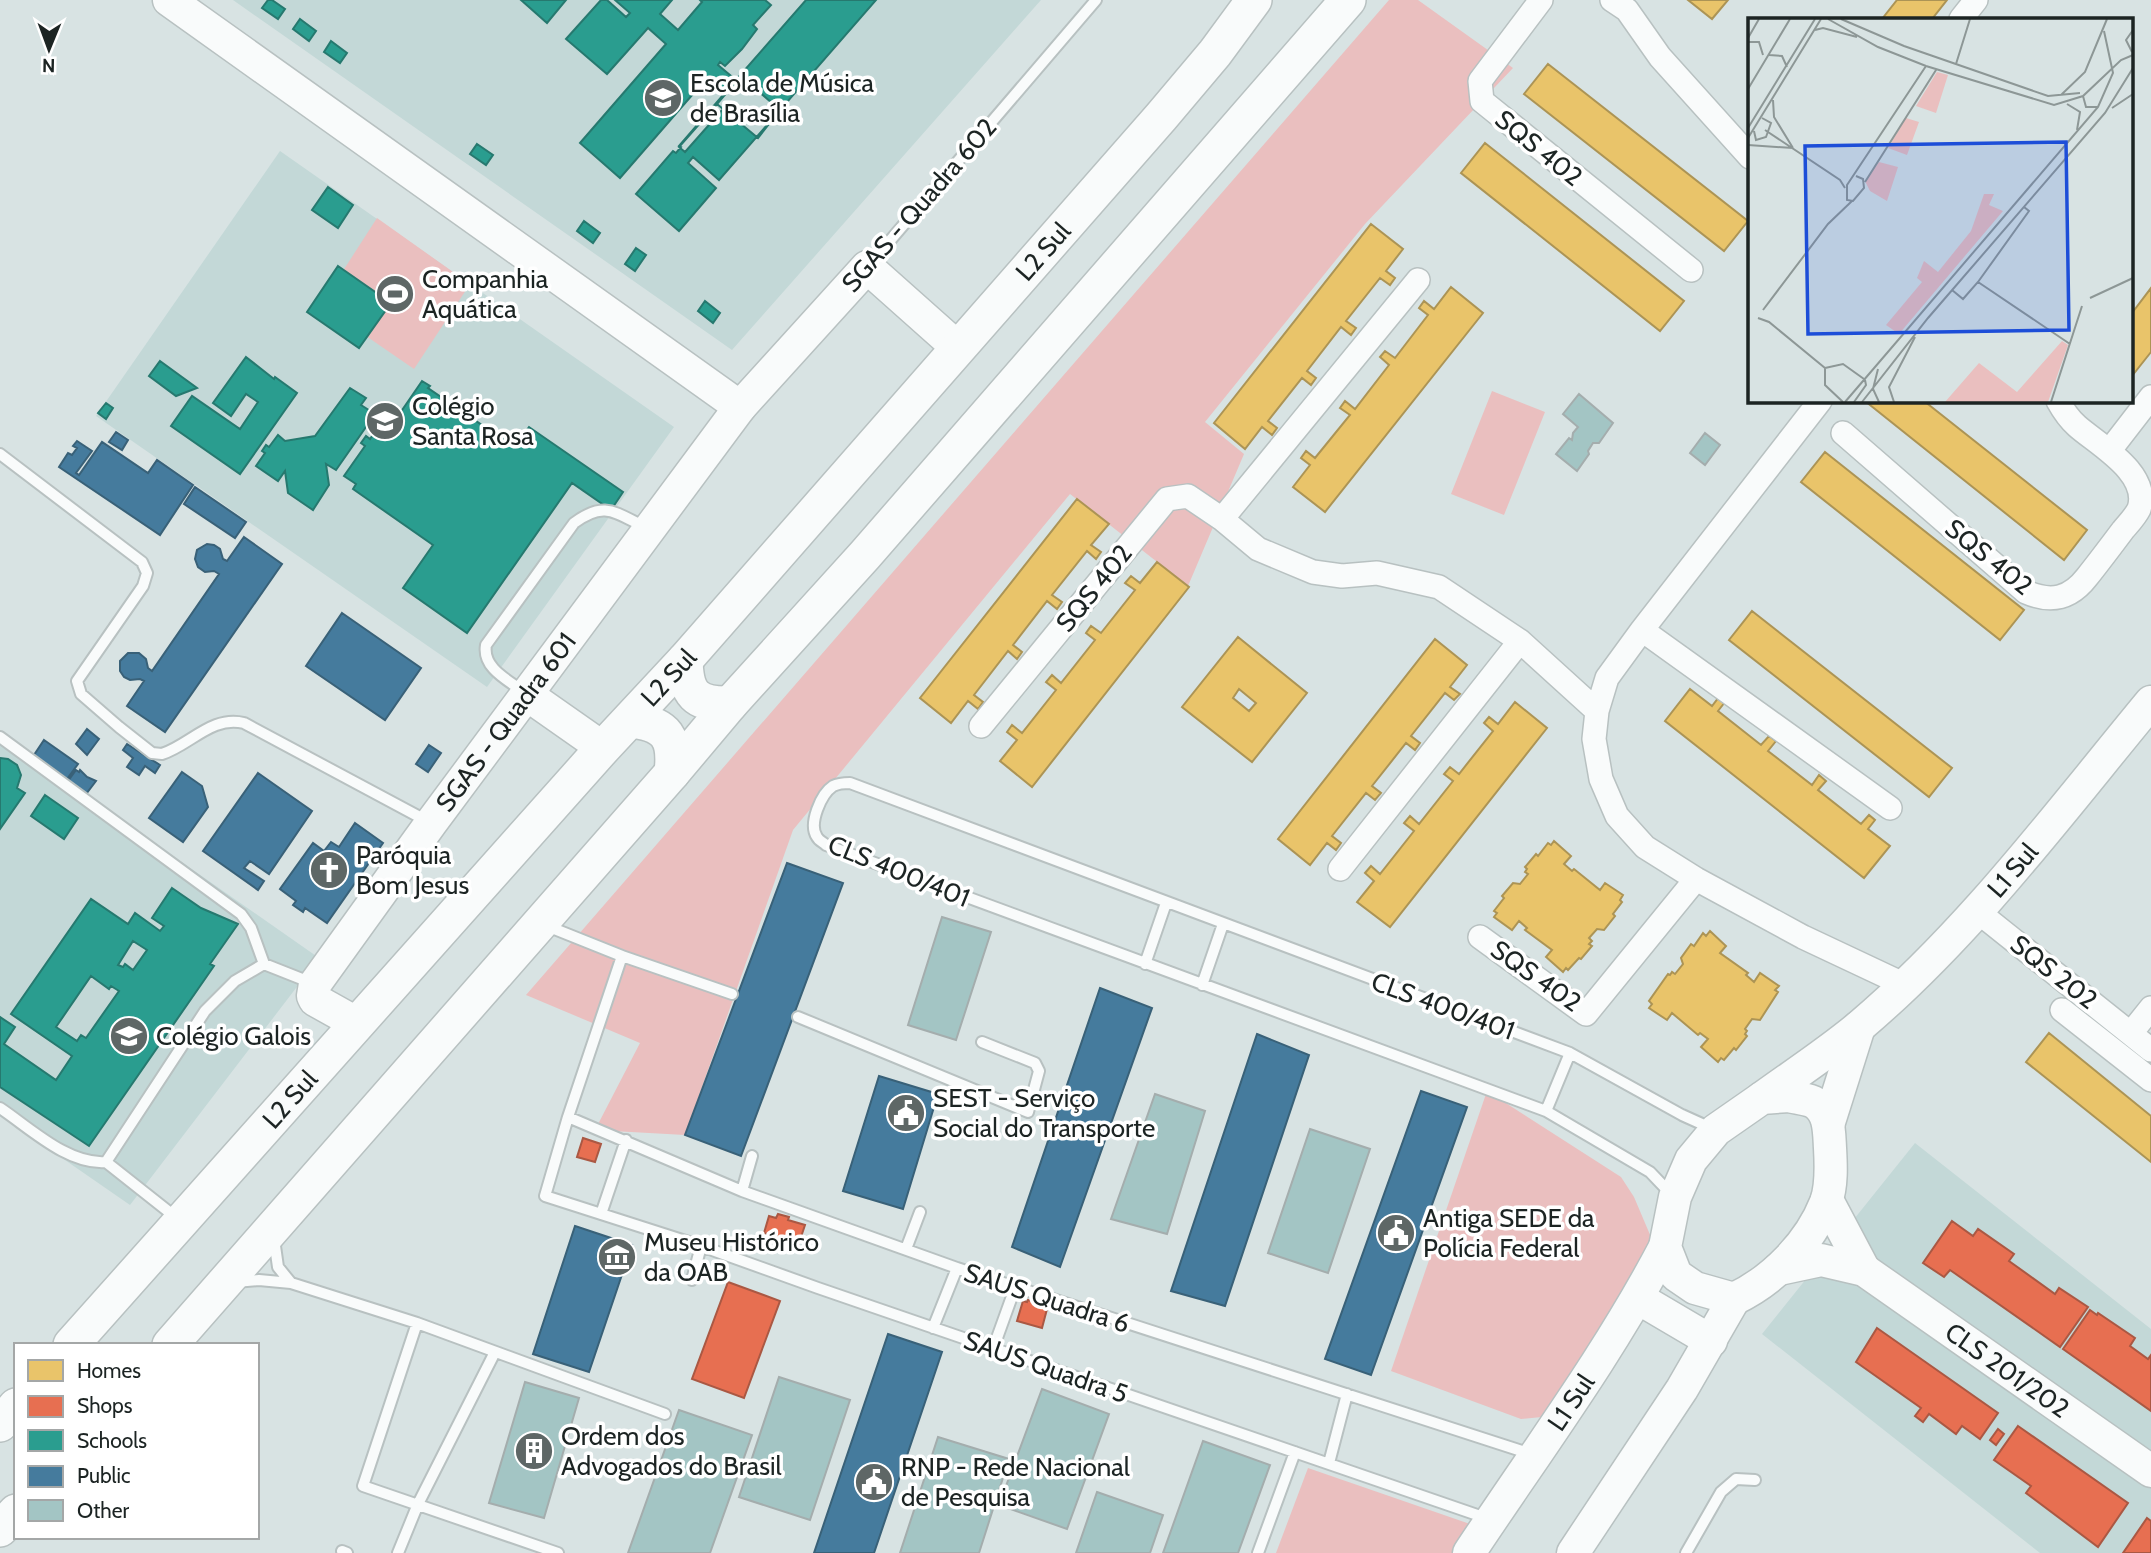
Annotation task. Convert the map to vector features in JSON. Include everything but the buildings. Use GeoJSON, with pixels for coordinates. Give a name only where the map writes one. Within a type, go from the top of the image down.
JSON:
{"type":"FeatureCollection","features":[{"type":"Feature","properties":{"kind":"main road","name":"L2 Sul"},"geometry":{"type":"LineString","coordinates":[[73,1343],[603,748],[685,660],[1215,53],[1254,0]]}},
{"type":"Feature","properties":{"kind":"main road"},"geometry":{"type":"LineString","coordinates":[[172,1343],[730,704],[874,545],[1348,0]]}},
{"type":"Feature","properties":{"kind":"main road"},"geometry":{"type":"LineString","coordinates":[[685,660],[685,676],[689,689],[696,698],[712,704],[730,704]]}},
{"type":"Feature","properties":{"kind":"main road"},"geometry":{"type":"LineString","coordinates":[[631,720],[646,722],[664,730],[674,755],[672,773]]}},
{"type":"Feature","properties":{"kind":"main road"},"geometry":{"type":"LineString","coordinates":[[0,1424],[14,1408]]}},
{"type":"Feature","properties":{"kind":"main road"},"geometry":{"type":"LineString","coordinates":[[0,1529],[14,1514]]}},
{"type":"Feature","properties":{"kind":"street"},"geometry":{"type":"LineString","coordinates":[[169,0],[740,407]]}},
{"type":"Feature","properties":{"kind":"street","name":"SQS 402"},"geometry":{"type":"LineString","coordinates":[[1541,0],[1480,81],[1482,101],[1691,270]]}},
{"type":"Feature","properties":{"kind":"street"},"geometry":{"type":"LineString","coordinates":[[1963,18],[1976,0]]}},
{"type":"Feature","properties":{"kind":"street"},"geometry":{"type":"LineString","coordinates":[[1625,3],[1660,57],[1748,155]]}},
{"type":"Feature","properties":{"kind":"street"},"geometry":{"type":"LineString","coordinates":[[867,267],[958,348]]}},
{"type":"Feature","properties":{"kind":"street","name":"SGAS - Quadra 602"},"geometry":{"type":"LineString","coordinates":[[740,407],[867,267]]}},
{"type":"Feature","properties":{"kind":"street"},"geometry":{"type":"LineString","coordinates":[[1222,519],[1418,280]]}},
{"type":"Feature","properties":{"kind":"street"},"geometry":{"type":"LineString","coordinates":[[2110,450],[2151,397]]}},
{"type":"Feature","properties":{"kind":"street"},"geometry":{"type":"LineString","coordinates":[[1819,402],[1607,678],[1597,711],[1594,739],[1601,779],[1617,816],[1645,846],[1696,879],[1803,937],[1905,985]]}},
{"type":"Feature","properties":{"kind":"street","name":"SQS 402"},"geometry":{"type":"LineString","coordinates":[[1843,433],[2026,592],[2039,598],[2053,599],[2068,595],[2083,582],[2140,508],[2141,489],[2136,473],[2076,425],[2059,402]]}},
{"type":"Feature","properties":{"kind":"street","name":"SGAS - Quadra 601"},"geometry":{"type":"LineString","coordinates":[[314,984],[740,407]]}},
{"type":"Feature","properties":{"kind":"street","name":"SQS 402"},"geometry":{"type":"LineString","coordinates":[[981,726],[1167,499],[1188,496],[1222,519],[1258,549],[1313,572],[1342,576],[1377,573],[1438,587],[1520,641],[1597,711]]}},
{"type":"Feature","properties":{"kind":"street"},"geometry":{"type":"LineString","coordinates":[[1642,630],[1890,807]]}},
{"type":"Feature","properties":{"kind":"street"},"geometry":{"type":"LineString","coordinates":[[1340,869],[1520,641]]}},
{"type":"Feature","properties":{"kind":"street"},"geometry":{"type":"LineString","coordinates":[[526,694],[603,748]]}},
{"type":"Feature","properties":{"kind":"street","name":"L1 Sul"},"geometry":{"type":"LineString","coordinates":[[1762,1098],[1860,1027],[1905,985],[1977,911],[2151,702]]}},
{"type":"Feature","properties":{"kind":"street","name":"SQS 402"},"geometry":{"type":"LineString","coordinates":[[1480,937],[1586,1014],[1696,879]]}},
{"type":"Feature","properties":{"kind":"street","name":"SQS 202"},"geometry":{"type":"LineString","coordinates":[[1977,911],[2151,1050]]}},
{"type":"Feature","properties":{"kind":"street"},"geometry":{"type":"LineString","coordinates":[[314,984],[315,1000],[358,1024]]}},
{"type":"Feature","properties":{"kind":"street"},"geometry":{"type":"LineString","coordinates":[[2131,1033],[2151,1008]]}},
{"type":"Feature","properties":{"kind":"street","name":"SQS 202"},"geometry":{"type":"LineString","coordinates":[[2062,1010],[2151,1080]]}},
{"type":"Feature","properties":{"kind":"street","name":"L1 Sul"},"geometry":{"type":"LineString","coordinates":[[1829,1122],[1860,1027]]}},
{"type":"Feature","properties":{"kind":"street"},"geometry":{"type":"LineString","coordinates":[[1573,1553],[1682,1389],[1734,1299],[1757,1288],[1779,1269],[1811,1230],[1827,1200],[1831,1164],[1829,1122],[1815,1104],[1789,1096],[1762,1098],[1716,1130],[1691,1160],[1675,1197],[1664,1247],[1676,1275],[1695,1288],[1734,1299]]}},
{"type":"Feature","properties":{"kind":"street","name":"CLS 201/202"},"geometry":{"type":"LineString","coordinates":[[1827,1200],[1864,1270]]}},
{"type":"Feature","properties":{"kind":"street","name":"L1 Sul"},"geometry":{"type":"LineString","coordinates":[[1469,1553],[1638,1298],[1664,1247]]}},
{"type":"Feature","properties":{"kind":"street","name":"CLS 201/202"},"geometry":{"type":"LineString","coordinates":[[1779,1269],[1821,1259],[1864,1270],[2151,1471]]}},
{"type":"Feature","properties":{"kind":"street"},"geometry":{"type":"LineString","coordinates":[[1638,1298],[1711,1341]]}},
{"type":"Feature","properties":{"kind":"lane","name":"SGAS - Quadra 602"},"geometry":{"type":"LineString","coordinates":[[867,267],[1096,0]]}},
{"type":"Feature","properties":{"kind":"lane"},"geometry":{"type":"LineString","coordinates":[[0,454],[142,562],[147,573],[143,586],[77,681],[81,694],[119,727],[152,753],[162,754],[220,722],[232,720],[244,723],[431,823]]}},
{"type":"Feature","properties":{"kind":"lane"},"geometry":{"type":"LineString","coordinates":[[526,694],[489,664],[486,645],[574,523],[589,512],[609,510],[649,529]]}},
{"type":"Feature","properties":{"kind":"lane"},"geometry":{"type":"LineString","coordinates":[[0,737],[241,914],[251,929],[264,964],[314,984]]}},
{"type":"Feature","properties":{"kind":"lane","name":"CLS 400/401"},"geometry":{"type":"LineString","coordinates":[[1675,1197],[1650,1172],[1546,1111],[826,845],[816,837],[814,824],[823,796],[831,787],[850,783],[1570,1053],[1682,1115],[1716,1130]]}},
{"type":"Feature","properties":{"kind":"lane"},"geometry":{"type":"LineString","coordinates":[[1145,964],[1166,903]]}},
{"type":"Feature","properties":{"kind":"lane"},"geometry":{"type":"LineString","coordinates":[[539,924],[732,994]]}},
{"type":"Feature","properties":{"kind":"lane"},"geometry":{"type":"LineString","coordinates":[[1202,985],[1223,924]]}},
{"type":"Feature","properties":{"kind":"lane"},"geometry":{"type":"LineString","coordinates":[[568,1117],[622,956]]}},
{"type":"Feature","properties":{"kind":"lane"},"geometry":{"type":"LineString","coordinates":[[106,1162],[205,1012],[234,981],[264,964]]}},
{"type":"Feature","properties":{"kind":"lane"},"geometry":{"type":"LineString","coordinates":[[798,1017],[1028,1112],[1039,1071],[1035,1062],[982,1042]]}},
{"type":"Feature","properties":{"kind":"lane"},"geometry":{"type":"LineString","coordinates":[[1546,1111],[1570,1053]]}},
{"type":"Feature","properties":{"kind":"lane"},"geometry":{"type":"LineString","coordinates":[[0,1108],[81,1160],[106,1162],[182,1222]]}},
{"type":"Feature","properties":{"kind":"lane","name":"SAUS Quadra 6"},"geometry":{"type":"LineString","coordinates":[[568,1117],[741,1191],[957,1268],[1534,1455]]}},
{"type":"Feature","properties":{"kind":"lane","name":"SAUS Quadra 5"},"geometry":{"type":"LineString","coordinates":[[568,1117],[545,1196],[701,1246],[1492,1520]]}},
{"type":"Feature","properties":{"kind":"lane"},"geometry":{"type":"LineString","coordinates":[[601,1214],[626,1140]]}},
{"type":"Feature","properties":{"kind":"lane"},"geometry":{"type":"LineString","coordinates":[[741,1191],[752,1156]]}},
{"type":"Feature","properties":{"kind":"lane"},"geometry":{"type":"LineString","coordinates":[[906,1248],[920,1212]]}},
{"type":"Feature","properties":{"kind":"lane"},"geometry":{"type":"LineString","coordinates":[[275,1226],[274,1248],[278,1268],[291,1283]]}},
{"type":"Feature","properties":{"kind":"lane"},"geometry":{"type":"LineString","coordinates":[[692,1280],[701,1246]]}},
{"type":"Feature","properties":{"kind":"lane"},"geometry":{"type":"LineString","coordinates":[[933,1328],[957,1268]]}},
{"type":"Feature","properties":{"kind":"lane"},"geometry":{"type":"LineString","coordinates":[[225,1283],[259,1280],[291,1283],[417,1323],[665,1413]]}},
{"type":"Feature","properties":{"kind":"lane"},"geometry":{"type":"LineString","coordinates":[[993,1349],[1015,1288]]}},
{"type":"Feature","properties":{"kind":"lane"},"geometry":{"type":"LineString","coordinates":[[417,1323],[363,1486],[558,1553]]}},
{"type":"Feature","properties":{"kind":"lane"},"geometry":{"type":"LineString","coordinates":[[398,1553],[418,1504],[495,1352]]}},
{"type":"Feature","properties":{"kind":"lane"},"geometry":{"type":"LineString","coordinates":[[1329,1464],[1347,1394]]}},
{"type":"Feature","properties":{"kind":"lane"},"geometry":{"type":"LineString","coordinates":[[1258,1553],[1295,1452]]}},
{"type":"Feature","properties":{"kind":"lane"},"geometry":{"type":"LineString","coordinates":[[1686,1553],[1721,1492],[1736,1479],[1755,1480]]}},
{"type":"Feature","properties":{"kind":"shaded area","name":"Escola de Música de Brasília"},"geometry":{"type":"Polygon","coordinates":[[[233,0],[1041,0],[732,350],[233,0]]]}},
{"type":"Feature","properties":{"kind":"shaded area"},"geometry":{"type":"Polygon","coordinates":[[[1389,0],[1418,0],[1513,68],[1365,224],[1205,422],[1244,454],[1188,586],[1070,494],[793,830],[685,1135],[595,1130],[640,1043],[526,995],[1389,0]]]}},
{"type":"Feature","properties":{"kind":"shaded area","name":"Colégio Santa Rosa"},"geometry":{"type":"Polygon","coordinates":[[[280,151],[674,427],[487,687],[96,416],[280,151]]]}},
{"type":"Feature","properties":{"kind":"shaded area","name":"Companhia Aquática"},"geometry":{"type":"Polygon","coordinates":[[[377,218],[470,284],[414,369],[321,305],[377,218]]]}},
{"type":"Feature","properties":{"kind":"shaded area"},"geometry":{"type":"Polygon","coordinates":[[[1492,391],[1545,412],[1504,515],[1451,494],[1492,391]]]}},
{"type":"Feature","properties":{"kind":"shaded area","name":"Colégio Galois"},"geometry":{"type":"Polygon","coordinates":[[[0,735],[319,958],[130,1205],[0,1115],[0,735]]]}},
{"type":"Feature","properties":{"kind":"shaded area"},"geometry":{"type":"Polygon","coordinates":[[[1487,1091],[1621,1177],[1634,1197],[1659,1256],[1542,1417],[1521,1419],[1391,1371],[1487,1091]]]}},
{"type":"Feature","properties":{"kind":"shaded area"},"geometry":{"type":"Polygon","coordinates":[[[1915,1143],[2151,1329],[2151,1553],[2040,1553],[1762,1334],[1915,1143]]]}},
{"type":"Feature","properties":{"kind":"shaded area"},"geometry":{"type":"Polygon","coordinates":[[[1308,1468],[1470,1524],[1457,1553],[1276,1553],[1308,1468]]]}},
{"type":"Feature","properties":{"kind":"place","name":"Escola de Música de Brasília"},"geometry":{"type":"Point","coordinates":[663,98]}},
{"type":"Feature","properties":{"kind":"place","name":"Companhia Aquática"},"geometry":{"type":"Point","coordinates":[395,294]}},
{"type":"Feature","properties":{"kind":"place","name":"Colégio Santa Rosa"},"geometry":{"type":"Point","coordinates":[385,421]}},
{"type":"Feature","properties":{"kind":"place","name":"Paróquia Bom Jesus"},"geometry":{"type":"Point","coordinates":[329,870]}},
{"type":"Feature","properties":{"kind":"place","name":"Colégio Galois"},"geometry":{"type":"Point","coordinates":[129,1036]}},
{"type":"Feature","properties":{"kind":"place","name":"SEST - Serviço Social do Transporte"},"geometry":{"type":"Point","coordinates":[906,1113]}},
{"type":"Feature","properties":{"kind":"place","name":"Antiga SEDE da Polícia Federal"},"geometry":{"type":"Point","coordinates":[1396,1233]}},
{"type":"Feature","properties":{"kind":"place","name":"Museu Histórico da OAB"},"geometry":{"type":"Point","coordinates":[617,1257]}},
{"type":"Feature","properties":{"kind":"place","name":"Ordem dos Advogados do Brasil"},"geometry":{"type":"Point","coordinates":[534,1451]}},
{"type":"Feature","properties":{"kind":"place","name":"RNP - Rede Nacional de Pesquisa"},"geometry":{"type":"Point","coordinates":[874,1482]}}]}
